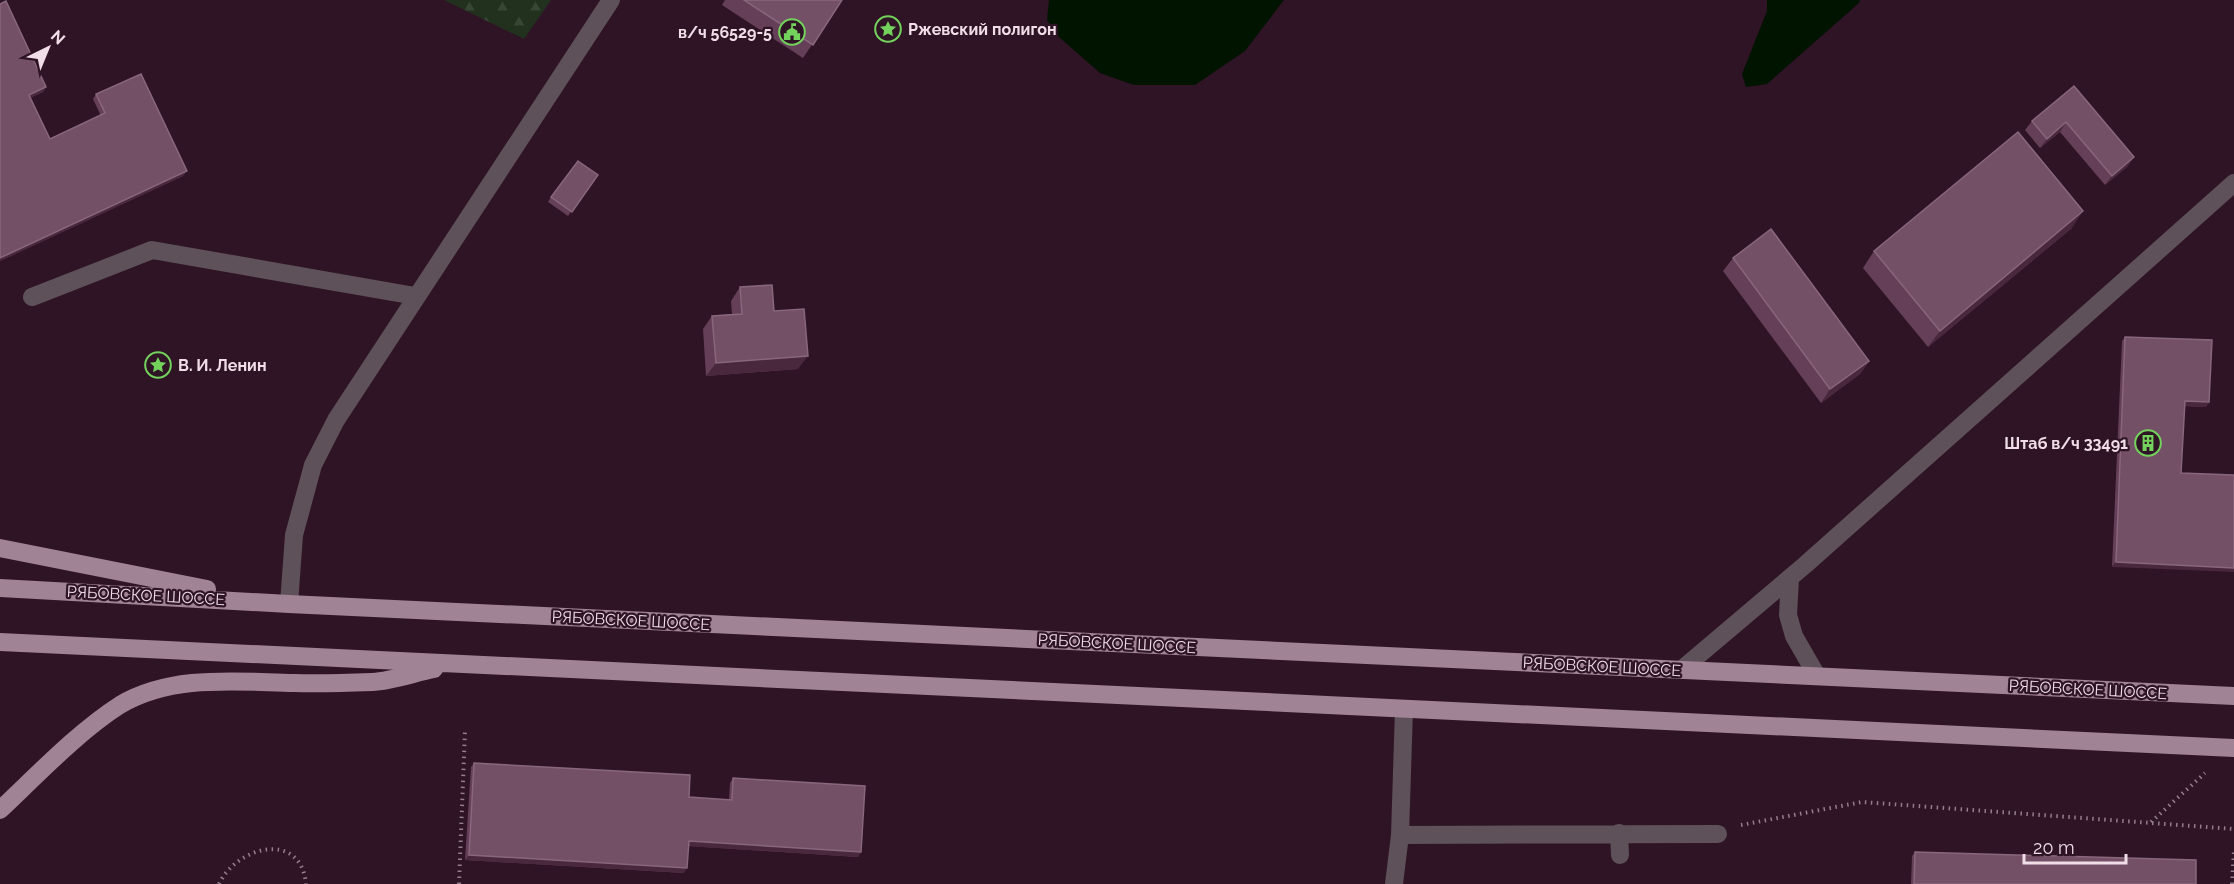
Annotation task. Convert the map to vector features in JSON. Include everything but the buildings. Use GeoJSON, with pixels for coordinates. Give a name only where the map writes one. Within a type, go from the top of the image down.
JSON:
{"type":"FeatureCollection","features":[{"type":"Feature","properties":{"kind":"main road"},"geometry":{"type":"LineString","coordinates":[[0,548],[280,603]]}},
{"type":"Feature","properties":{"kind":"main road","name":"РЯБОВСКОЕ ШОССЕ"},"geometry":{"type":"LineString","coordinates":[[0,588],[2234,696]]}},
{"type":"Feature","properties":{"kind":"main road"},"geometry":{"type":"LineString","coordinates":[[0,642],[2234,748]]}},
{"type":"Feature","properties":{"kind":"main road"},"geometry":{"type":"LineString","coordinates":[[0,810],[69,746],[98,723],[121,705],[148,693],[206,682],[375,681],[459,664]]}},
{"type":"Feature","properties":{"kind":"street"},"geometry":{"type":"LineString","coordinates":[[280,603],[294,536],[313,465],[336,420],[415,296],[450,249],[611,0]]}},
{"type":"Feature","properties":{"kind":"street"},"geometry":{"type":"LineString","coordinates":[[1681,670],[1790,578],[2234,183]]}},
{"type":"Feature","properties":{"kind":"street"},"geometry":{"type":"LineString","coordinates":[[32,297],[152,250],[415,296]]}},
{"type":"Feature","properties":{"kind":"street"},"geometry":{"type":"LineString","coordinates":[[1790,578],[1788,615],[1794,636],[1817,676]]}},
{"type":"Feature","properties":{"kind":"street"},"geometry":{"type":"LineString","coordinates":[[1394,884],[1400,835],[1404,709]]}},
{"type":"Feature","properties":{"kind":"street"},"geometry":{"type":"LineString","coordinates":[[1619,833],[1620,855]]}},
{"type":"Feature","properties":{"kind":"street"},"geometry":{"type":"LineString","coordinates":[[1400,835],[1718,834]]}},
{"type":"Feature","properties":{"kind":"path"},"geometry":{"type":"LineString","coordinates":[[459,884],[465,731]]}},
{"type":"Feature","properties":{"kind":"path"},"geometry":{"type":"LineString","coordinates":[[2150,822],[2208,771]]}},
{"type":"Feature","properties":{"kind":"path"},"geometry":{"type":"LineString","coordinates":[[1718,834],[1742,824],[1862,802],[2234,829]]}},
{"type":"Feature","properties":{"kind":"path"},"geometry":{"type":"LineString","coordinates":[[219,884],[223,876],[240,859],[259,849],[275,848],[289,854],[299,864],[305,874],[306,884]]}},
{"type":"Feature","properties":{"kind":"path"},"geometry":{"type":"LineString","coordinates":[[2232,884],[2234,850]]}},
{"type":"Feature","properties":{"kind":"green space"},"geometry":{"type":"Polygon","coordinates":[[[444,0],[551,0],[524,39],[444,0]]]}},
{"type":"Feature","properties":{"kind":"shaded area"},"geometry":{"type":"Polygon","coordinates":[[[1049,0],[1284,0],[1245,51],[1195,85],[1134,85],[1100,73],[1059,37],[1047,20],[1049,0]]]}},
{"type":"Feature","properties":{"kind":"shaded area"},"geometry":{"type":"Polygon","coordinates":[[[1767,0],[1860,0],[1767,84],[1746,87],[1742,74],[1767,11],[1767,0]]]}},
{"type":"Feature","properties":{"kind":"place","name":"Ржевский полигон"},"geometry":{"type":"Point","coordinates":[888,29]}},
{"type":"Feature","properties":{"kind":"place","name":"в/ч 56529-5"},"geometry":{"type":"Point","coordinates":[792,32]}},
{"type":"Feature","properties":{"kind":"place","name":"В. И. Ленин"},"geometry":{"type":"Point","coordinates":[158,365]}},
{"type":"Feature","properties":{"kind":"place","name":"Штаб в/ч 33491"},"geometry":{"type":"Point","coordinates":[2148,443]}}]}
